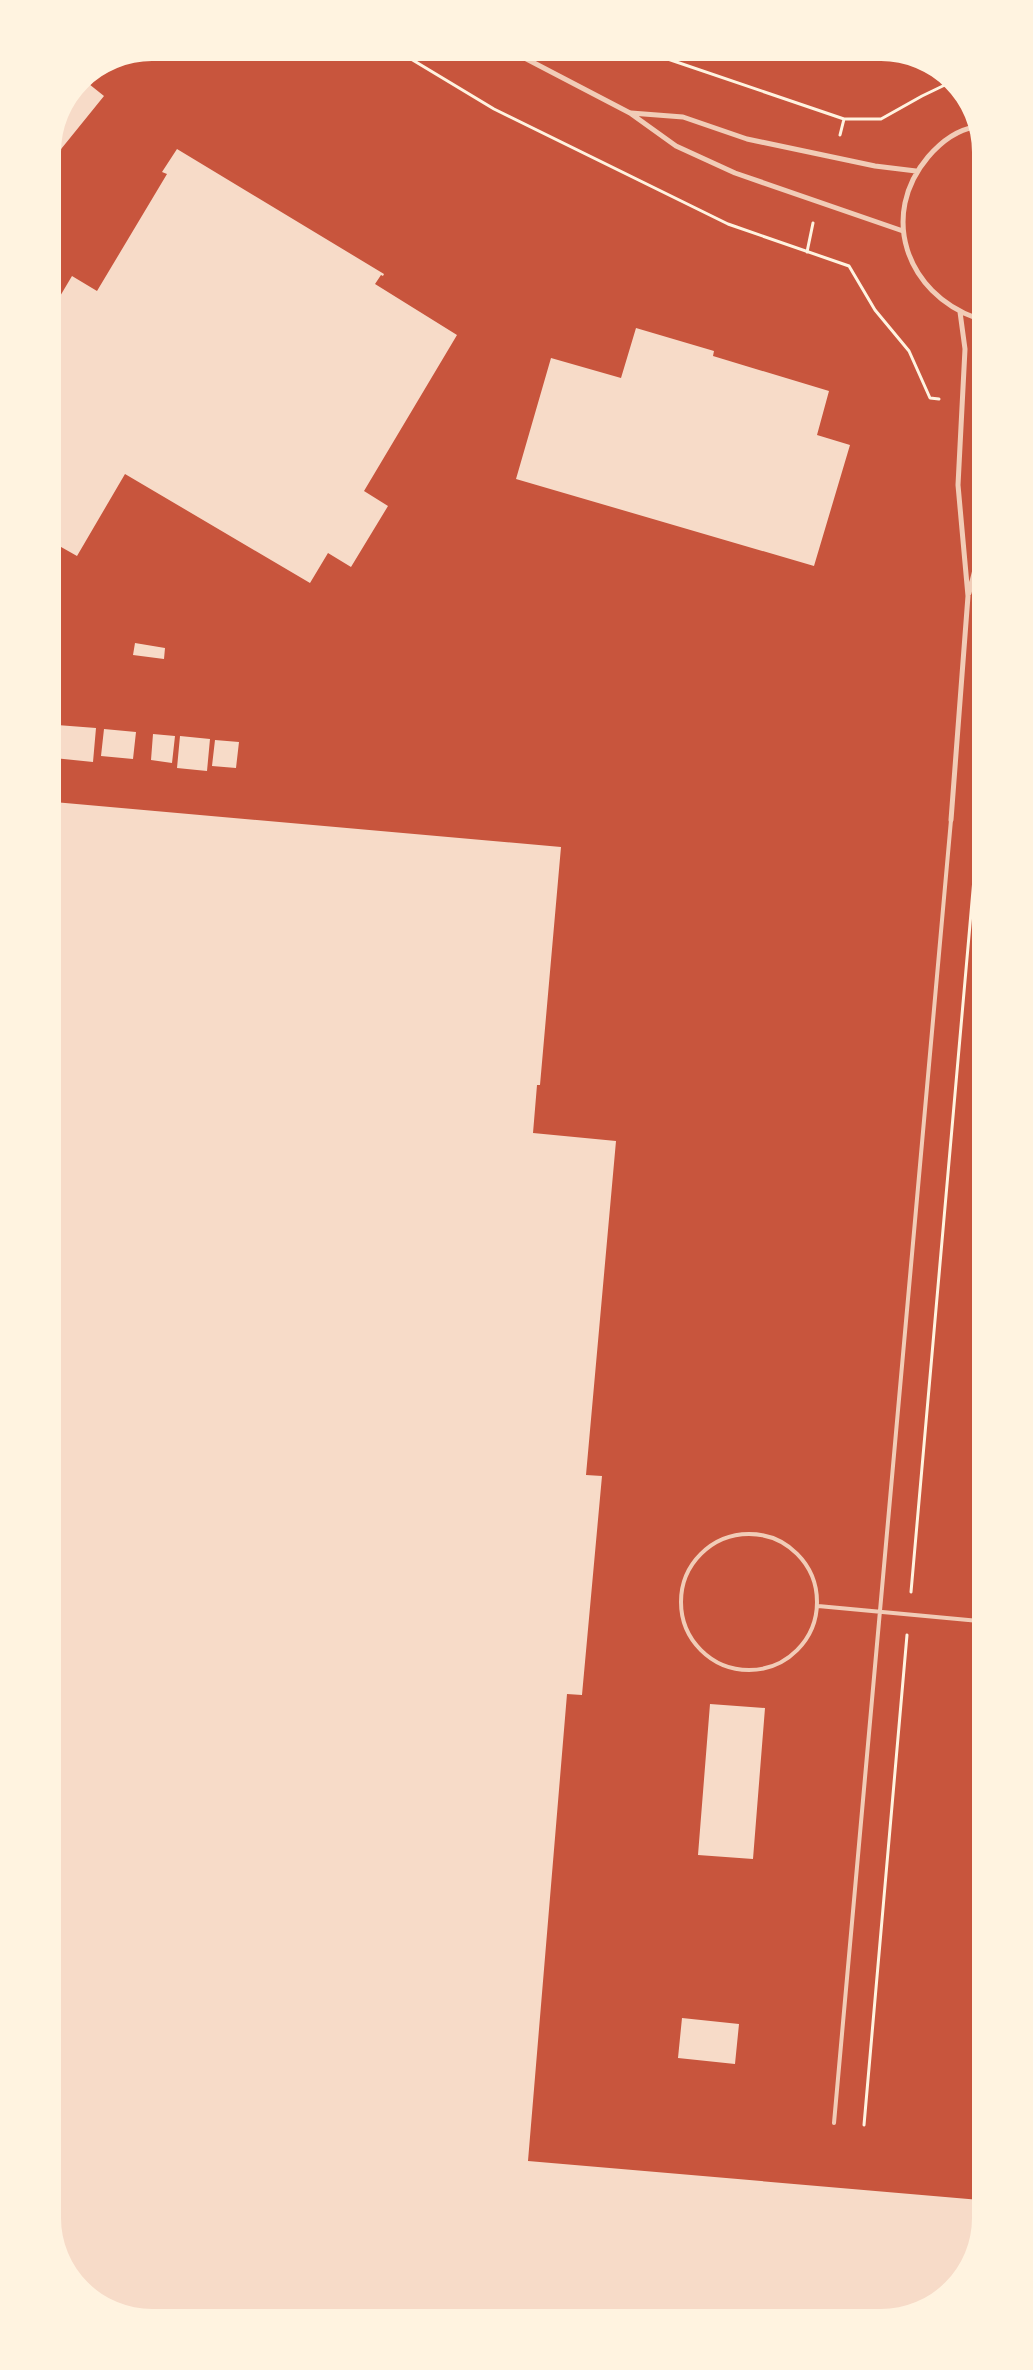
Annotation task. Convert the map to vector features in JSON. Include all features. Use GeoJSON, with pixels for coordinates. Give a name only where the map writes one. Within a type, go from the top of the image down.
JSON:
{"type":"FeatureCollection","features":[{"type":"Feature","properties":{"kind":"street"},"geometry":{"type":"LineString","coordinates":[[530,61],[630,113],[676,146],[735,172],[903,231]]}},
{"type":"Feature","properties":{"kind":"street"},"geometry":{"type":"LineString","coordinates":[[630,113],[683,117],[747,139],[875,166],[916,171]]}},
{"type":"Feature","properties":{"kind":"street"},"geometry":{"type":"LineString","coordinates":[[969,128],[938,145],[916,171],[904,200],[903,231],[911,264],[931,292],[960,312],[972,316]]}},
{"type":"Feature","properties":{"kind":"street"},"geometry":{"type":"LineString","coordinates":[[951,820],[968,596],[958,485],[964,401],[965,349],[960,312]]}},
{"type":"Feature","properties":{"kind":"street"},"geometry":{"type":"LineString","coordinates":[[968,596],[972,581]]}},
{"type":"Feature","properties":{"kind":"lane"},"geometry":{"type":"LineString","coordinates":[[834,2123],[951,820]]}},
{"type":"Feature","properties":{"kind":"lane"},"geometry":{"type":"LineString","coordinates":[[743,1533],[762,1534],[780,1540],[796,1552],[809,1568],[816,1586],[818,1606],[813,1626],[803,1645],[779,1663],[750,1671],[731,1668],[713,1660],[698,1648],[686,1629],[680,1607],[682,1584],[691,1564],[707,1547],[715,1542],[724,1537],[743,1533]]}},
{"type":"Feature","properties":{"kind":"lane"},"geometry":{"type":"LineString","coordinates":[[818,1606],[972,1620]]}},
{"type":"Feature","properties":{"kind":"path"},"geometry":{"type":"LineString","coordinates":[[414,61],[494,109],[728,224],[849,266],[875,310],[909,351],[930,398],[964,401]]}},
{"type":"Feature","properties":{"kind":"path"},"geometry":{"type":"LineString","coordinates":[[674,61],[844,119],[881,119],[943,86]]}},
{"type":"Feature","properties":{"kind":"path"},"geometry":{"type":"LineString","coordinates":[[864,2125],[972,902]]}},
{"type":"Feature","properties":{"kind":"building"},"geometry":{"type":"Polygon","coordinates":[[[91,85],[104,96],[61,149],[66,123],[80,97],[91,85]]]}},
{"type":"Feature","properties":{"kind":"building"},"geometry":{"type":"Polygon","coordinates":[[[177,149],[384,274],[383,276],[381,275],[375,284],[457,335],[364,491],[388,506],[351,567],[328,553],[310,583],[125,474],[77,556],[61,547],[61,295],[72,276],[97,291],[167,174],[162,172],[177,149]]]}},
{"type":"Feature","properties":{"kind":"building"},"geometry":{"type":"Polygon","coordinates":[[[636,328],[714,351],[713,356],[829,391],[817,435],[850,445],[814,566],[516,479],[551,358],[621,378],[636,328]]]}},
{"type":"Feature","properties":{"kind":"building"},"geometry":{"type":"Polygon","coordinates":[[[135,643],[165,648],[164,659],[133,655],[135,643]]]}},
{"type":"Feature","properties":{"kind":"building"},"geometry":{"type":"Polygon","coordinates":[[[61,725],[96,728],[93,762],[61,759],[61,725]]]}},
{"type":"Feature","properties":{"kind":"building"},"geometry":{"type":"Polygon","coordinates":[[[104,729],[136,732],[133,759],[101,756],[104,729]]]}},
{"type":"Feature","properties":{"kind":"building"},"geometry":{"type":"Polygon","coordinates":[[[153,734],[175,736],[172,763],[151,760],[153,734]]]}},
{"type":"Feature","properties":{"kind":"building"},"geometry":{"type":"Polygon","coordinates":[[[180,736],[210,739],[207,771],[177,768],[180,736]]]}},
{"type":"Feature","properties":{"kind":"building"},"geometry":{"type":"Polygon","coordinates":[[[215,740],[239,742],[236,768],[212,766],[215,740]]]}},
{"type":"Feature","properties":{"kind":"building"},"geometry":{"type":"Polygon","coordinates":[[[61,803],[561,847],[540,1085],[537,1085],[533,1133],[616,1141],[586,1475],[602,1476],[582,1695],[567,1694],[528,2161],[972,2199],[971,2230],[962,2258],[953,2273],[936,2290],[910,2304],[881,2309],[146,2309],[123,2304],[97,2290],[80,2273],[66,2247],[61,2224],[61,803]]]}},
{"type":"Feature","properties":{"kind":"building"},"geometry":{"type":"Polygon","coordinates":[[[710,1704],[765,1708],[753,1859],[698,1855],[710,1704]]]}},
{"type":"Feature","properties":{"kind":"building"},"geometry":{"type":"Polygon","coordinates":[[[682,2018],[739,2024],[735,2064],[678,2058],[682,2018]]]}}]}
